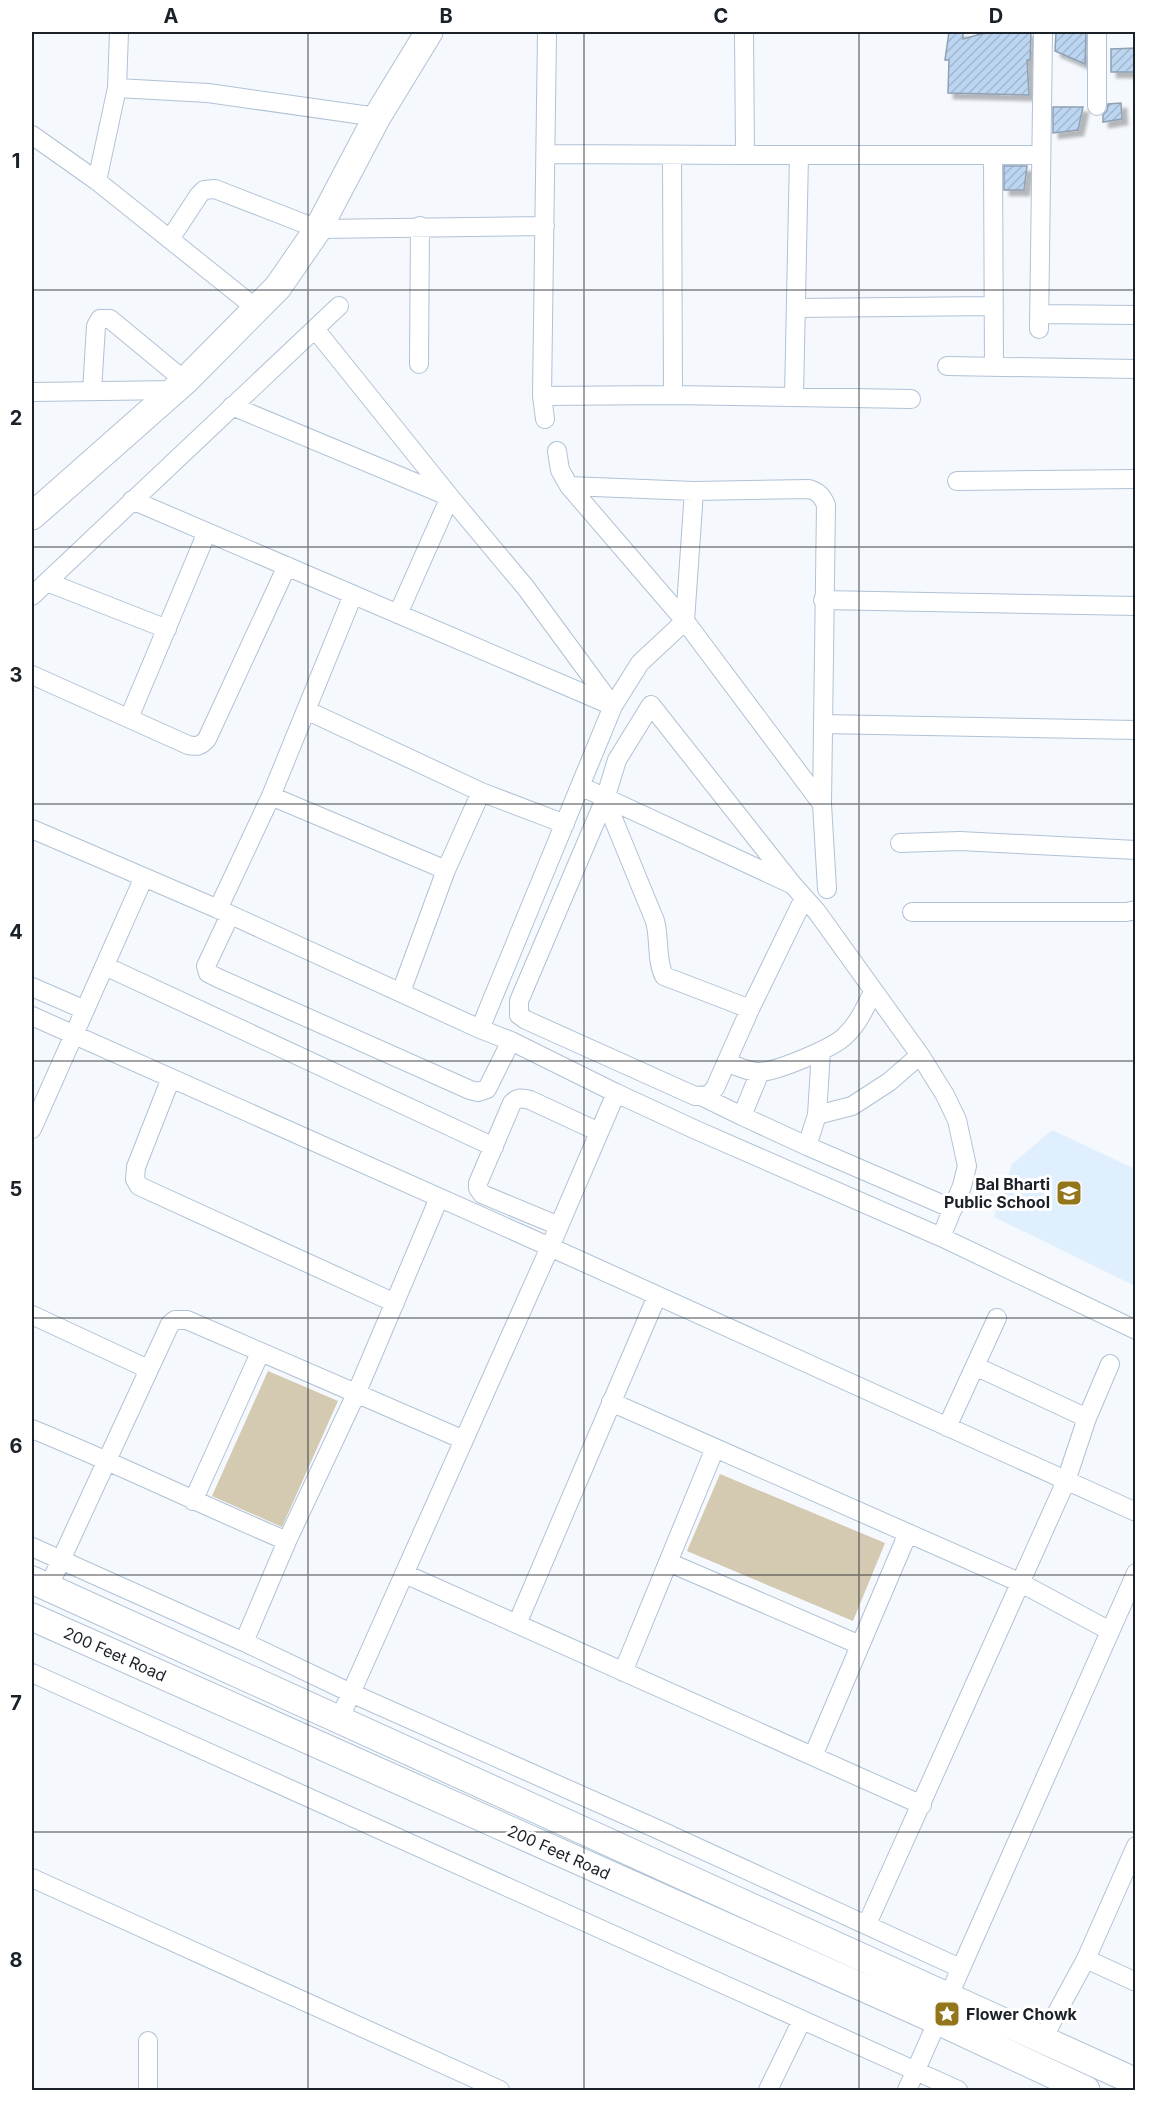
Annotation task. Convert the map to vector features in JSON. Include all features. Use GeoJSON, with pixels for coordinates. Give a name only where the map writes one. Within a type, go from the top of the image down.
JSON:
{"type":"FeatureCollection","features":[{"type":"Feature","properties":{"kind":"street"},"geometry":{"type":"LineString","coordinates":[[97,181],[117,88],[119,32]]}},
{"type":"Feature","properties":{"kind":"street"},"geometry":{"type":"LineString","coordinates":[[32,516],[180,385],[278,287],[318,229],[377,117],[429,32]]}},
{"type":"Feature","properties":{"kind":"street"},"geometry":{"type":"LineString","coordinates":[[545,419],[542,396],[548,32]]}},
{"type":"Feature","properties":{"kind":"street"},"geometry":{"type":"LineString","coordinates":[[744,32],[745,155]]}},
{"type":"Feature","properties":{"kind":"street"},"geometry":{"type":"LineString","coordinates":[[1042,32],[1039,321],[1136,315]]}},
{"type":"Feature","properties":{"kind":"street"},"geometry":{"type":"LineString","coordinates":[[1097,32],[1097,106]]}},
{"type":"Feature","properties":{"kind":"street"},"geometry":{"type":"LineString","coordinates":[[117,88],[208,93],[377,117]]}},
{"type":"Feature","properties":{"kind":"street"},"geometry":{"type":"LineString","coordinates":[[32,135],[97,181],[256,309]]}},
{"type":"Feature","properties":{"kind":"street"},"geometry":{"type":"LineString","coordinates":[[546,154],[1040,155]]}},
{"type":"Feature","properties":{"kind":"street"},"geometry":{"type":"LineString","coordinates":[[672,155],[672,395]]}},
{"type":"Feature","properties":{"kind":"street"},"geometry":{"type":"LineString","coordinates":[[794,397],[799,155]]}},
{"type":"Feature","properties":{"kind":"street"},"geometry":{"type":"LineString","coordinates":[[993,155],[994,367]]}},
{"type":"Feature","properties":{"kind":"street"},"geometry":{"type":"LineString","coordinates":[[170,239],[199,195],[209,189],[215,189],[318,229],[545,226]]}},
{"type":"Feature","properties":{"kind":"street"},"geometry":{"type":"LineString","coordinates":[[419,364],[420,226]]}},
{"type":"Feature","properties":{"kind":"street"},"geometry":{"type":"LineString","coordinates":[[32,596],[339,306]]}},
{"type":"Feature","properties":{"kind":"street"},"geometry":{"type":"LineString","coordinates":[[796,308],[994,306]]}},
{"type":"Feature","properties":{"kind":"street"},"geometry":{"type":"LineString","coordinates":[[92,391],[96,326],[100,319],[106,318],[110,319],[180,385]]}},
{"type":"Feature","properties":{"kind":"street"},"geometry":{"type":"LineString","coordinates":[[315,328],[525,588],[613,706]]}},
{"type":"Feature","properties":{"kind":"street"},"geometry":{"type":"LineString","coordinates":[[947,366],[1136,369]]}},
{"type":"Feature","properties":{"kind":"street"},"geometry":{"type":"LineString","coordinates":[[32,392],[92,391],[180,385]]}},
{"type":"Feature","properties":{"kind":"street"},"geometry":{"type":"LineString","coordinates":[[542,396],[672,395],[911,399]]}},
{"type":"Feature","properties":{"kind":"street"},"geometry":{"type":"LineString","coordinates":[[232,406],[450,497]]}},
{"type":"Feature","properties":{"kind":"street"},"geometry":{"type":"LineString","coordinates":[[557,451],[560,470],[569,486],[685,621],[822,804]]}},
{"type":"Feature","properties":{"kind":"street"},"geometry":{"type":"LineString","coordinates":[[957,481],[1136,479]]}},
{"type":"Feature","properties":{"kind":"street"},"geometry":{"type":"LineString","coordinates":[[569,486],[694,491],[809,489],[817,491],[826,505],[822,804],[827,889]]}},
{"type":"Feature","properties":{"kind":"street"},"geometry":{"type":"LineString","coordinates":[[480,1029],[613,706],[640,663],[685,621],[694,491]]}},
{"type":"Feature","properties":{"kind":"street"},"geometry":{"type":"LineString","coordinates":[[398,614],[450,497]]}},
{"type":"Feature","properties":{"kind":"street"},"geometry":{"type":"LineString","coordinates":[[132,500],[613,706]]}},
{"type":"Feature","properties":{"kind":"street"},"geometry":{"type":"LineString","coordinates":[[129,718],[207,532]]}},
{"type":"Feature","properties":{"kind":"street"},"geometry":{"type":"LineString","coordinates":[[32,675],[188,745],[196,747],[202,745],[207,739],[287,566]]}},
{"type":"Feature","properties":{"kind":"street"},"geometry":{"type":"LineString","coordinates":[[47,582],[167,629]]}},
{"type":"Feature","properties":{"kind":"street"},"geometry":{"type":"LineString","coordinates":[[353,595],[224,912],[206,966],[208,973],[478,1092],[487,1089],[511,1041]]}},
{"type":"Feature","properties":{"kind":"street"},"geometry":{"type":"LineString","coordinates":[[823,600],[1136,606]]}},
{"type":"Feature","properties":{"kind":"street"},"geometry":{"type":"LineString","coordinates":[[941,1237],[954,1209],[968,1166],[957,1119],[945,1095],[920,1055],[817,912],[651,705],[617,760],[605,799],[519,1001],[519,1015],[663,1082],[702,1097],[807,1146],[954,1209]]}},
{"type":"Feature","properties":{"kind":"street"},"geometry":{"type":"LineString","coordinates":[[306,710],[481,792],[564,824]]}},
{"type":"Feature","properties":{"kind":"street"},"geometry":{"type":"LineString","coordinates":[[823,724],[1136,730]]}},
{"type":"Feature","properties":{"kind":"street"},"geometry":{"type":"LineString","coordinates":[[580,786],[799,892]]}},
{"type":"Feature","properties":{"kind":"street"},"geometry":{"type":"LineString","coordinates":[[401,992],[446,870],[481,792]]}},
{"type":"Feature","properties":{"kind":"street"},"geometry":{"type":"LineString","coordinates":[[272,796],[446,870]]}},
{"type":"Feature","properties":{"kind":"street"},"geometry":{"type":"LineString","coordinates":[[605,799],[657,930],[660,964],[664,976],[750,1009]]}},
{"type":"Feature","properties":{"kind":"street"},"geometry":{"type":"LineString","coordinates":[[32,830],[224,912],[511,1041],[616,1093],[941,1237],[1136,1330]]}},
{"type":"Feature","properties":{"kind":"street"},"geometry":{"type":"LineString","coordinates":[[900,843],[960,841],[1136,850]]}},
{"type":"Feature","properties":{"kind":"street"},"geometry":{"type":"LineString","coordinates":[[32,1129],[144,877]]}},
{"type":"Feature","properties":{"kind":"street"},"geometry":{"type":"LineString","coordinates":[[702,1097],[709,1095],[715,1088],[728,1062],[799,892]]}},
{"type":"Feature","properties":{"kind":"street"},"geometry":{"type":"LineString","coordinates":[[912,912],[1126,912],[1136,910]]}},
{"type":"Feature","properties":{"kind":"street"},"geometry":{"type":"LineString","coordinates":[[105,966],[494,1148]]}},
{"type":"Feature","properties":{"kind":"street"},"geometry":{"type":"LineString","coordinates":[[32,987],[85,1010]]}},
{"type":"Feature","properties":{"kind":"street"},"geometry":{"type":"LineString","coordinates":[[728,1062],[744,1069],[760,1072],[821,1051],[844,1037],[860,1017],[873,992]]}},
{"type":"Feature","properties":{"kind":"street"},"geometry":{"type":"LineString","coordinates":[[32,1016],[1136,1512]]}},
{"type":"Feature","properties":{"kind":"street"},"geometry":{"type":"LineString","coordinates":[[807,1146],[817,1115],[821,1051]]}},
{"type":"Feature","properties":{"kind":"street"},"geometry":{"type":"LineString","coordinates":[[817,1115],[852,1106],[889,1082],[920,1055]]}},
{"type":"Feature","properties":{"kind":"street"},"geometry":{"type":"LineString","coordinates":[[742,1116],[760,1072]]}},
{"type":"Feature","properties":{"kind":"street"},"geometry":{"type":"LineString","coordinates":[[171,1078],[136,1167],[135,1179],[139,1186],[395,1303]]}},
{"type":"Feature","properties":{"kind":"street"},"geometry":{"type":"LineString","coordinates":[[339,1720],[550,1247],[616,1093]]}},
{"type":"Feature","properties":{"kind":"street"},"geometry":{"type":"LineString","coordinates":[[559,1226],[482,1194],[478,1183],[512,1103],[522,1098],[599,1132]]}},
{"type":"Feature","properties":{"kind":"street"},"geometry":{"type":"LineString","coordinates":[[244,1642],[287,1541],[356,1394],[439,1198]]}},
{"type":"Feature","properties":{"kind":"street"},"geometry":{"type":"LineString","coordinates":[[517,1624],[657,1296]]}},
{"type":"Feature","properties":{"kind":"street"},"geometry":{"type":"LineString","coordinates":[[32,1316],[148,1369]]}},
{"type":"Feature","properties":{"kind":"street"},"geometry":{"type":"LineString","coordinates":[[947,1427],[997,1318]]}},
{"type":"Feature","properties":{"kind":"street"},"geometry":{"type":"LineString","coordinates":[[464,1440],[187,1320],[175,1320],[170,1324],[148,1369],[60,1562],[40,1584],[339,1720],[943,2009],[1042,2040],[1136,2082]]}},
{"type":"Feature","properties":{"kind":"street"},"geometry":{"type":"LineString","coordinates":[[194,1501],[260,1353]]}},
{"type":"Feature","properties":{"kind":"street"},"geometry":{"type":"LineString","coordinates":[[867,1924],[1066,1481],[1087,1418],[1110,1364]]}},
{"type":"Feature","properties":{"kind":"street"},"geometry":{"type":"LineString","coordinates":[[975,1366],[1087,1418]]}},
{"type":"Feature","properties":{"kind":"street"},"geometry":{"type":"LineString","coordinates":[[611,1402],[1021,1582],[1110,1631]]}},
{"type":"Feature","properties":{"kind":"street"},"geometry":{"type":"LineString","coordinates":[[32,1429],[287,1541]]}},
{"type":"Feature","properties":{"kind":"street"},"geometry":{"type":"LineString","coordinates":[[623,1672],[715,1448]]}},
{"type":"Feature","properties":{"kind":"street"},"geometry":{"type":"LineString","coordinates":[[813,1756],[908,1533]]}},
{"type":"Feature","properties":{"kind":"street"},"geometry":{"type":"LineString","coordinates":[[32,1547],[60,1562],[244,1642],[351,1694],[657,1828],[960,1968]]}},
{"type":"Feature","properties":{"kind":"street"},"geometry":{"type":"LineString","coordinates":[[668,1562],[860,1645]]}},
{"type":"Feature","properties":{"kind":"street"},"geometry":{"type":"LineString","coordinates":[[906,2091],[1136,1573]]}},
{"type":"Feature","properties":{"kind":"street"},"geometry":{"type":"LineString","coordinates":[[405,1574],[922,1805]]}},
{"type":"Feature","properties":{"kind":"street","name":"200 Feet Road"},"geometry":{"type":"LineString","coordinates":[[32,1617],[943,2009],[1086,2091]]}},
{"type":"Feature","properties":{"kind":"street"},"geometry":{"type":"LineString","coordinates":[[32,1673],[958,2090]]}},
{"type":"Feature","properties":{"kind":"street"},"geometry":{"type":"LineString","coordinates":[[1042,2040],[1086,1959],[1136,1846]]}},
{"type":"Feature","properties":{"kind":"street"},"geometry":{"type":"LineString","coordinates":[[32,1878],[500,2091]]}},
{"type":"Feature","properties":{"kind":"street"},"geometry":{"type":"LineString","coordinates":[[1086,1959],[1136,1982]]}},
{"type":"Feature","properties":{"kind":"street"},"geometry":{"type":"LineString","coordinates":[[768,2091],[802,2020]]}},
{"type":"Feature","properties":{"kind":"street"},"geometry":{"type":"LineString","coordinates":[[148,2041],[148,2091]]}},
{"type":"Feature","properties":{"kind":"shaded area","name":"Bal Bharti Public School"},"geometry":{"type":"Polygon","coordinates":[[[1052,1130],[1135,1169],[1135,1286],[994,1217],[1012,1164],[1052,1130]]]}},
{"type":"Feature","properties":{"kind":"shaded area"},"geometry":{"type":"Polygon","coordinates":[[[268,1371],[338,1401],[282,1527],[212,1496],[268,1371]]]}},
{"type":"Feature","properties":{"kind":"shaded area"},"geometry":{"type":"Polygon","coordinates":[[[720,1474],[885,1543],[853,1621],[687,1551],[720,1474]]]}},
{"type":"Feature","properties":{"kind":"building"},"geometry":{"type":"Polygon","coordinates":[[[949,32],[963,32],[963,39],[988,32],[1031,32],[1030,60],[1027,60],[1029,95],[948,93],[949,60],[945,60],[949,32]]]}},
{"type":"Feature","properties":{"kind":"building"},"geometry":{"type":"Polygon","coordinates":[[[1056,32],[1086,32],[1085,64],[1055,51],[1056,32]]]}},
{"type":"Feature","properties":{"kind":"building"},"geometry":{"type":"Polygon","coordinates":[[[1136,48],[1136,72],[1111,72],[1111,49],[1136,48]]]}},
{"type":"Feature","properties":{"kind":"building"},"geometry":{"type":"Polygon","coordinates":[[[1121,103],[1122,119],[1103,122],[1103,115],[1107,111],[1108,104],[1121,103]]]}},
{"type":"Feature","properties":{"kind":"building"},"geometry":{"type":"Polygon","coordinates":[[[1053,107],[1083,107],[1078,130],[1053,133],[1053,107]]]}},
{"type":"Feature","properties":{"kind":"building"},"geometry":{"type":"Polygon","coordinates":[[[1004,166],[1027,166],[1024,190],[1004,190],[1004,166]]]}},
{"type":"Feature","properties":{"kind":"place","name":"Bal Bharti Public School"},"geometry":{"type":"Point","coordinates":[1069,1193]}},
{"type":"Feature","properties":{"kind":"place","name":"Flower Chowk"},"geometry":{"type":"Point","coordinates":[947,2014]}}]}
